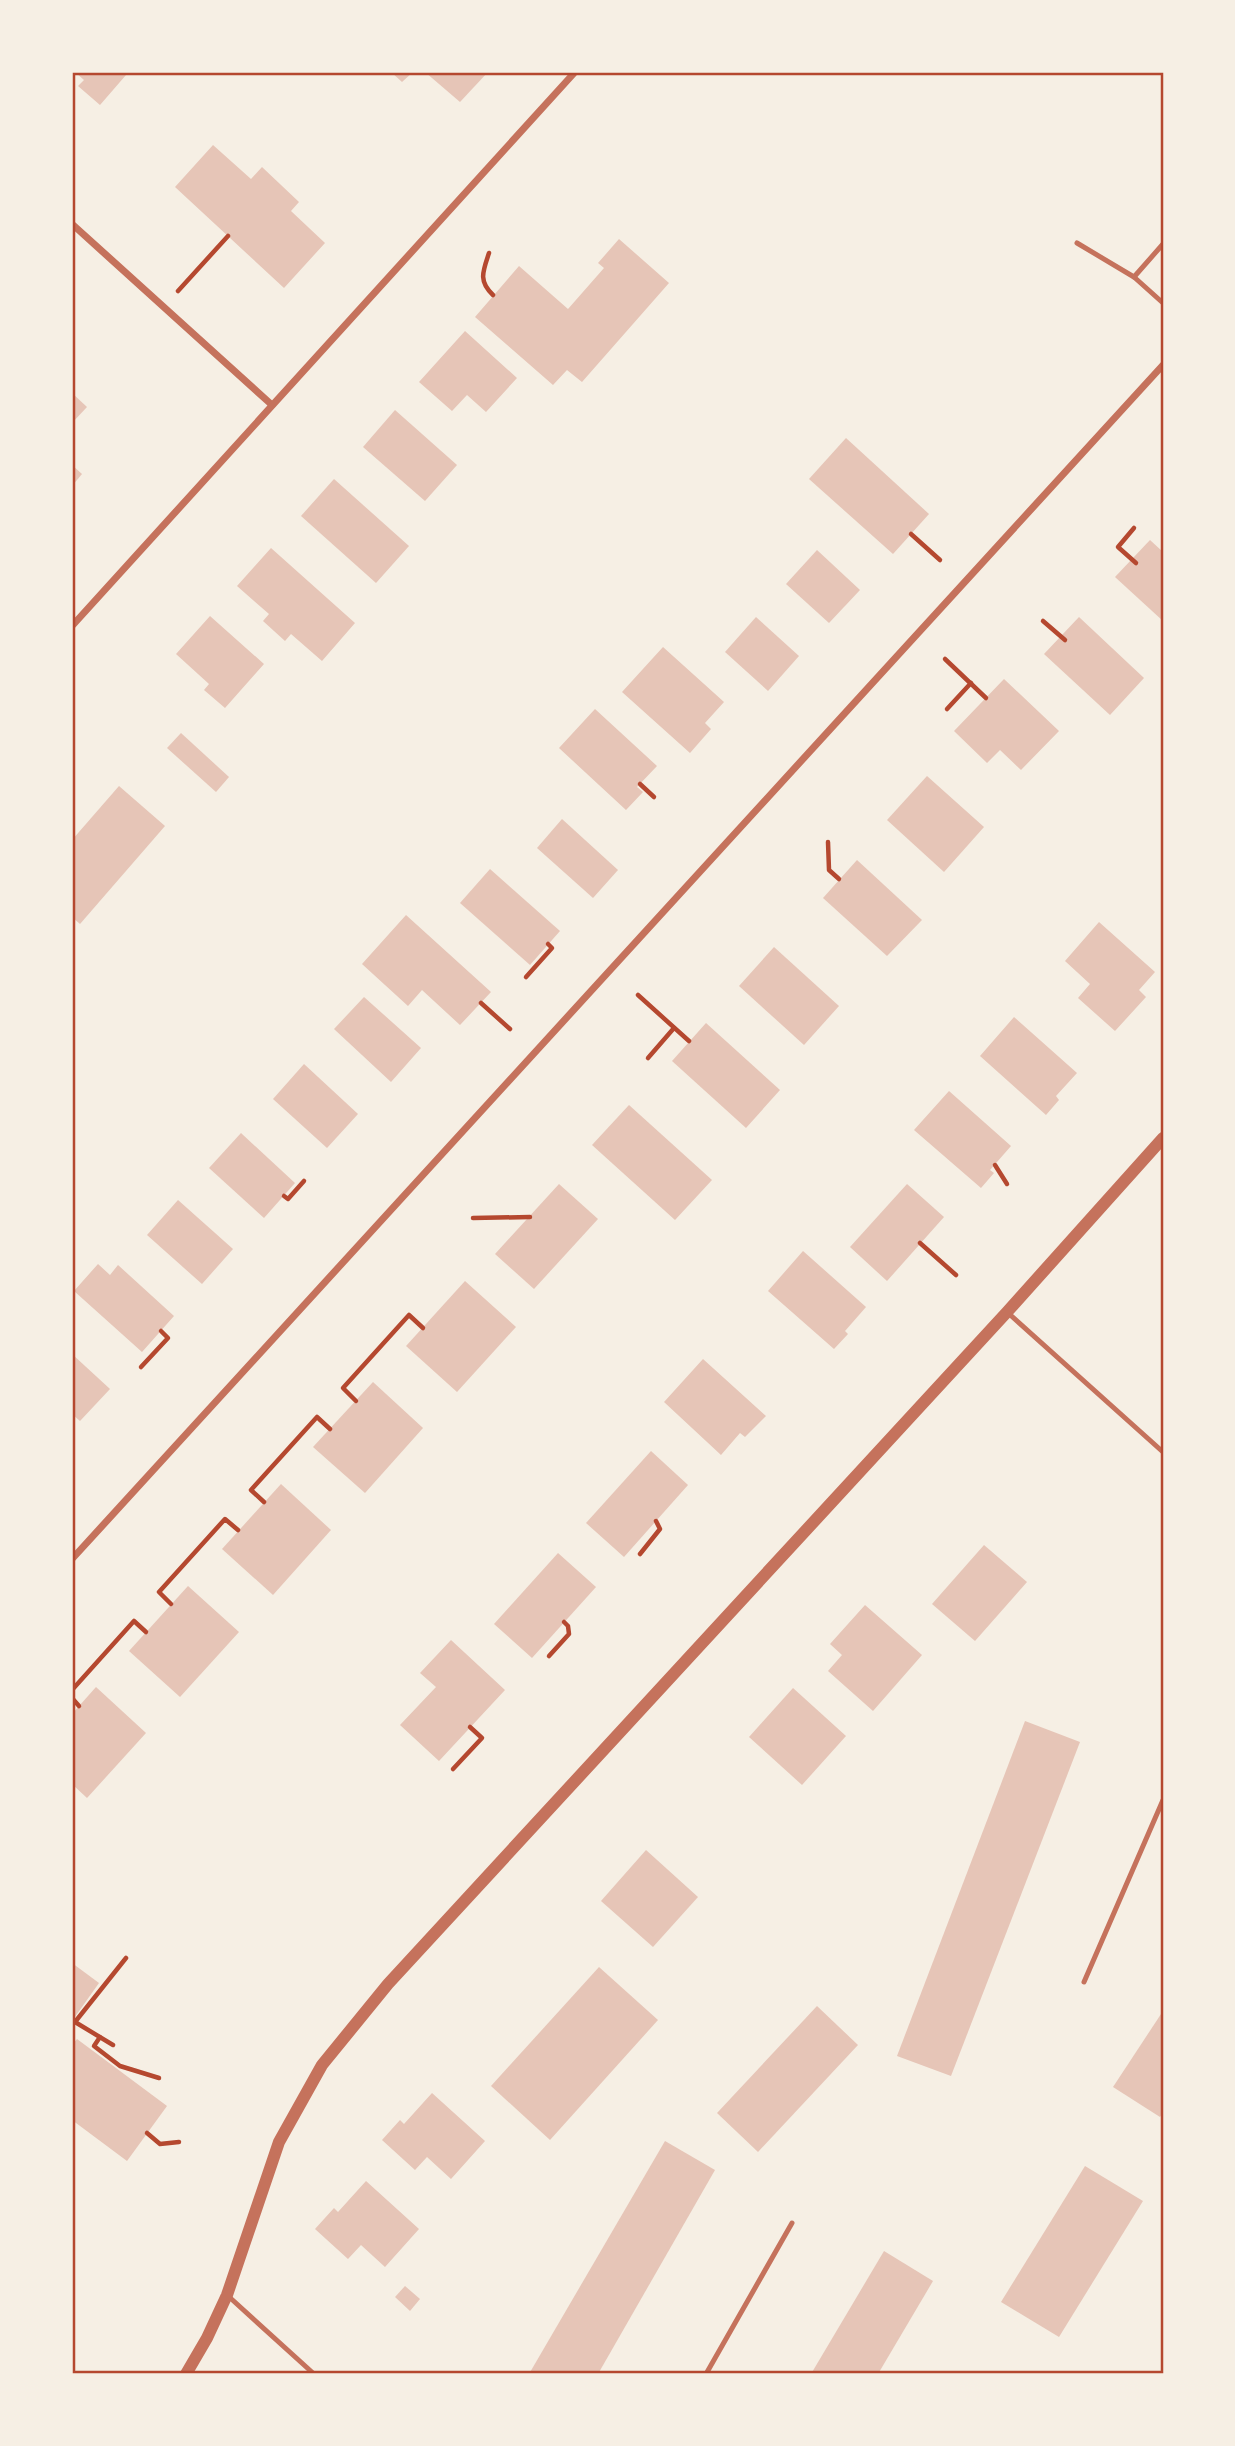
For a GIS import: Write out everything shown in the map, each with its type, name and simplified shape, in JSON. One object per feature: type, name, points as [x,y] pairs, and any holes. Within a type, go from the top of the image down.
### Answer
[{"type":"street","points":[[72,626],[575,72]]},
{"type":"street","points":[[72,224],[272,405]]},
{"type":"street","points":[[72,1559],[1163,365]]},
{"type":"street","points":[[186,2374],[227,2295],[279,2143],[322,2065],[388,1984],[1007,1312],[1163,1138]]},
{"type":"lane","points":[[1076,243],[1134,277],[1163,303]]},
{"type":"lane","points":[[1134,277],[1163,244]]},
{"type":"lane","points":[[1007,1312],[1163,1452]]},
{"type":"lane","points":[[1084,1982],[1163,1800]]},
{"type":"lane","points":[[706,2374],[792,2223]]},
{"type":"lane","points":[[227,2295],[314,2374]]},
{"type":"path","points":[[164,307],[228,236]]},
{"type":"path","points":[[489,253],[482,281],[494,295]]},
{"type":"path","points":[[1134,528],[1118,547],[1136,563]]},
{"type":"path","points":[[911,534],[940,560]]},
{"type":"path","points":[[1043,621],[1065,640]]},
{"type":"path","points":[[945,659],[986,698]]},
{"type":"path","points":[[947,709],[971,683]]},
{"type":"path","points":[[640,784],[654,797]]},
{"type":"path","points":[[828,842],[829,870],[839,879]]},
{"type":"path","points":[[526,978],[552,948],[548,944]]},
{"type":"path","points":[[638,995],[689,1041]]},
{"type":"path","points":[[481,1003],[510,1029]]},
{"type":"path","points":[[648,1058],[674,1028]]},
{"type":"path","points":[[995,1165],[1007,1184]]},
{"type":"path","points":[[284,1196],[288,1199],[304,1181]]},
{"type":"path","points":[[473,1218],[530,1217]]},
{"type":"path","points":[[920,1243],[956,1275]]},
{"type":"path","points":[[356,1401],[343,1388],[409,1315],[423,1328]]},
{"type":"path","points":[[141,1367],[168,1338],[160,1331]]},
{"type":"path","points":[[264,1502],[251,1490],[317,1418],[330,1429]]},
{"type":"path","points":[[171,1604],[159,1592],[225,1519],[238,1530]]},
{"type":"path","points":[[639,1554],[660,1529],[656,1521]]},
{"type":"path","points":[[72,1690],[134,1621],[146,1632]]},
{"type":"path","points":[[549,1656],[569,1634],[568,1626],[564,1622]]},
{"type":"path","points":[[72,1698],[79,1706]]},
{"type":"path","points":[[453,1769],[482,1738],[470,1727]]},
{"type":"path","points":[[113,2045],[75,2022],[126,1958]]},
{"type":"path","points":[[100,2036],[94,2046],[121,2066],[159,2078]]},
{"type":"path","points":[[147,2133],[160,2144],[179,2142]]},
{"type":"building","points":[[75,72],[122,72],[126,75],[100,105],[78,86],[84,80]]},
{"type":"building","points":[[391,72],[413,72],[402,82]]},
{"type":"building","points":[[425,72],[488,72],[460,102]]},
{"type":"building","points":[[213,145],[251,179],[262,167],[299,202],[291,211],[325,243],[284,288],[175,187]]},
{"type":"building","points":[[619,239],[669,283],[582,382],[567,370],[553,385],[475,317],[519,266],[568,309],[604,268],[598,263]]},
{"type":"building","points":[[465,331],[517,378],[486,412],[467,395],[452,411],[419,382]]},
{"type":"building","points":[[72,393],[87,407],[72,423]]},
{"type":"building","points":[[395,410],[457,465],[425,501],[363,447]]},
{"type":"building","points":[[846,438],[929,514],[893,554],[809,479]]},
{"type":"building","points":[[72,465],[82,474],[72,486]]},
{"type":"building","points":[[334,479],[409,546],[376,583],[301,516]]},
{"type":"building","points":[[1150,540],[1163,552],[1163,621],[1115,577]]},
{"type":"building","points":[[271,548],[355,623],[322,661],[291,634],[285,641],[263,621],[269,614],[237,586]]},
{"type":"building","points":[[817,550],[860,590],[829,623],[786,584]]},
{"type":"building","points":[[210,616],[264,664],[225,708],[204,690],[209,684],[176,654]]},
{"type":"building","points":[[756,617],[799,656],[768,691],[725,652]]},
{"type":"building","points":[[1079,617],[1144,678],[1110,715],[1044,654]]},
{"type":"building","points":[[663,647],[724,702],[705,723],[711,729],[690,753],[622,692]]},
{"type":"building","points":[[1004,679],[1059,731],[1021,770],[1000,750],[987,763],[954,731]]},
{"type":"building","points":[[595,709],[657,766],[637,787],[643,792],[626,810],[559,748]]},
{"type":"building","points":[[181,733],[229,777],[216,792],[167,748]]},
{"type":"building","points":[[927,776],[984,827],[944,872],[887,820]]},
{"type":"building","points":[[119,786],[165,826],[80,924],[72,917],[72,840]]},
{"type":"building","points":[[562,819],[618,870],[593,898],[537,848]]},
{"type":"building","points":[[857,860],[922,920],[887,956],[823,898]]},
{"type":"building","points":[[490,869],[560,931],[530,965],[460,903]]},
{"type":"building","points":[[406,915],[491,992],[460,1025],[422,990],[408,1006],[362,964]]},
{"type":"building","points":[[1099,922],[1155,972],[1139,990],[1146,997],[1115,1031],[1078,998],[1090,984],[1065,961]]},
{"type":"building","points":[[774,947],[839,1006],[804,1045],[739,986]]},
{"type":"building","points":[[364,997],[421,1048],[391,1082],[334,1029]]},
{"type":"building","points":[[1014,1017],[1077,1073],[1056,1096],[1059,1100],[1046,1115],[980,1056]]},
{"type":"building","points":[[706,1023],[780,1090],[746,1128],[672,1061]]},
{"type":"building","points":[[304,1064],[358,1114],[327,1148],[273,1099]]},
{"type":"building","points":[[949,1091],[1011,1146],[990,1170],[994,1173],[981,1188],[914,1130]]},
{"type":"building","points":[[629,1105],[712,1180],[675,1220],[592,1145]]},
{"type":"building","points":[[241,1133],[295,1183],[264,1218],[209,1168]]},
{"type":"building","points":[[559,1184],[598,1219],[534,1289],[495,1254]]},
{"type":"building","points":[[907,1184],[944,1217],[887,1281],[850,1247]]},
{"type":"building","points":[[178,1200],[233,1249],[202,1284],[147,1235]]},
{"type":"building","points":[[803,1251],[866,1307],[845,1331],[848,1334],[834,1349],[768,1291]]},
{"type":"building","points":[[98,1264],[110,1275],[118,1265],[174,1316],[142,1352],[74,1291]]},
{"type":"building","points":[[465,1281],[516,1327],[457,1392],[406,1346]]},
{"type":"building","points":[[72,1354],[110,1389],[80,1421],[72,1414]]},
{"type":"building","points":[[703,1359],[766,1416],[745,1437],[740,1433],[721,1455],[664,1402]]},
{"type":"building","points":[[373,1382],[423,1428],[365,1493],[313,1447]]},
{"type":"building","points":[[651,1451],[688,1485],[624,1557],[586,1523]]},
{"type":"building","points":[[281,1484],[331,1530],[273,1595],[222,1549]]},
{"type":"building","points":[[984,1545],[1027,1582],[975,1641],[932,1604]]},
{"type":"building","points":[[558,1553],[596,1587],[532,1658],[494,1624]]},
{"type":"building","points":[[188,1586],[239,1632],[180,1697],[129,1651]]},
{"type":"building","points":[[865,1605],[922,1655],[873,1711],[828,1671],[842,1655],[830,1644]]},
{"type":"building","points":[[451,1640],[505,1690],[439,1761],[400,1725],[436,1687],[420,1673]]},
{"type":"building","points":[[96,1687],[146,1733],[87,1798],[72,1784],[72,1714]]},
{"type":"building","points":[[793,1688],[846,1736],[802,1785],[749,1737]]},
{"type":"building","points":[[1025,1721],[1080,1742],[951,2076],[897,2056]]},
{"type":"building","points":[[646,1850],[698,1897],[653,1947],[601,1901]]},
{"type":"building","points":[[72,1963],[99,1983],[72,2021]]},
{"type":"building","points":[[599,1967],[658,2020],[550,2140],[491,2086]]},
{"type":"building","points":[[817,2006],[858,2045],[758,2152],[717,2113]]},
{"type":"building","points":[[1163,2011],[1163,2112],[1160,2117],[1113,2087]]},
{"type":"building","points":[[77,2039],[167,2106],[127,2161],[72,2120],[72,2045]]},
{"type":"building","points":[[432,2093],[485,2141],[451,2179],[427,2157],[415,2170],[382,2140],[400,2120],[404,2124]]},
{"type":"building","points":[[665,2141],[715,2170],[598,2374],[529,2374]]},
{"type":"building","points":[[1085,2166],[1143,2201],[1059,2337],[1001,2302]]},
{"type":"building","points":[[366,2181],[419,2229],[385,2267],[361,2245],[348,2259],[315,2229],[334,2208],[338,2212]]},
{"type":"building","points":[[884,2251],[933,2281],[878,2374],[811,2374]]},
{"type":"building","points":[[405,2286],[420,2299],[410,2311],[395,2297]]}]
